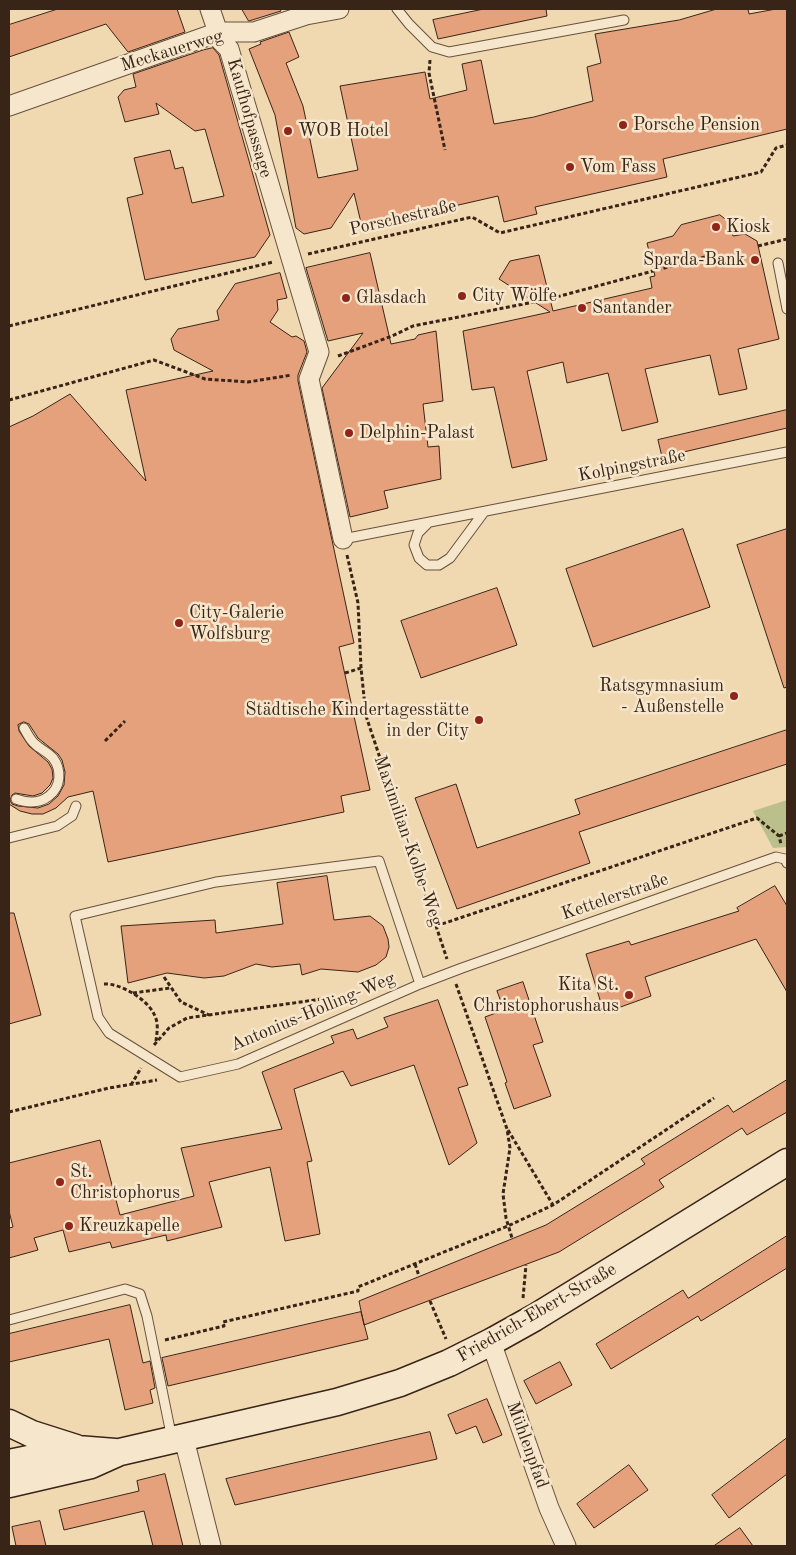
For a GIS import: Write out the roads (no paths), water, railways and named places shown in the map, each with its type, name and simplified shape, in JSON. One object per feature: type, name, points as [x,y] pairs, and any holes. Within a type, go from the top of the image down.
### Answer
[{"type":"street","name":"Kaufhofpassage","points":[[210,9],[221,41],[229,49],[318,352],[311,376],[343,539]]},
{"type":"street","name":"Meckauerweg","points":[[9,106],[219,32],[254,32],[306,15],[339,9]]},
{"type":"street","name":"Friedrich-Ebert-Straße","points":[[9,1484],[91,1465],[120,1452],[337,1402],[400,1382],[454,1360],[534,1318],[787,1162]]},
{"type":"street","name":"Mühlenpfad","points":[[491,1342],[550,1508],[566,1546]]},
{"type":"street","points":[[9,1423],[32,1434],[77,1449]]},
{"type":"street","points":[[178,1440],[211,1546]]},
{"type":"street","name":"Friedrich-Ebert-Straße","points":[[9,1463],[77,1449],[120,1452]]},
{"type":"lane","points":[[397,9],[432,47],[449,52],[624,20]]},
{"type":"lane","points":[[778,263],[787,309]]},
{"type":"lane","name":"Kolpingstraße","points":[[343,539],[787,452]]},
{"type":"lane","points":[[428,523],[418,534],[414,545],[419,558],[428,566],[439,565],[450,558],[484,512]]},
{"type":"lane","points":[[16,799],[28,803],[40,801],[50,796],[60,779],[58,768],[53,758],[34,743],[24,728]]},
{"type":"lane","points":[[9,838],[57,826],[72,816],[76,806]]},
{"type":"lane","name":"Kettelerstraße","points":[[452,971],[776,857],[785,859],[787,863]]},
{"type":"lane","name":"Antonius-Holling-Weg","points":[[420,984],[379,862],[216,882],[75,916],[98,1017],[109,1033],[180,1077],[238,1064],[452,971]]},
{"type":"lane","points":[[9,1320],[124,1289],[140,1294],[178,1440]]},
{"type":"place","name":"Porsche Pension","points":[[623,125]]},
{"type":"place","name":"WOB Hotel","points":[[288,131]]},
{"type":"place","name":"Vom Fass","points":[[570,167]]},
{"type":"place","name":"Kiosk","points":[[716,227]]},
{"type":"place","name":"Sparda-Bank","points":[[755,260]]},
{"type":"place","name":"City Wölfe","points":[[462,296]]},
{"type":"place","name":"Glasdach","points":[[346,298]]},
{"type":"place","name":"Santander","points":[[582,308]]},
{"type":"place","name":"Delphin-Palast","points":[[349,433]]},
{"type":"place","name":"City-Galerie Wolfsburg","points":[[179,623]]},
{"type":"place","name":"Ratsgymnasium - Außenstelle","points":[[734,696]]},
{"type":"place","name":"Städtische Kindertagesstätte in der City","points":[[479,720]]},
{"type":"place","name":"Kita St. Christophorushaus","points":[[629,995]]},
{"type":"place","name":"St. Christophorus","points":[[60,1182]]},
{"type":"place","name":"Kreuzkapelle","points":[[69,1226]]}]
